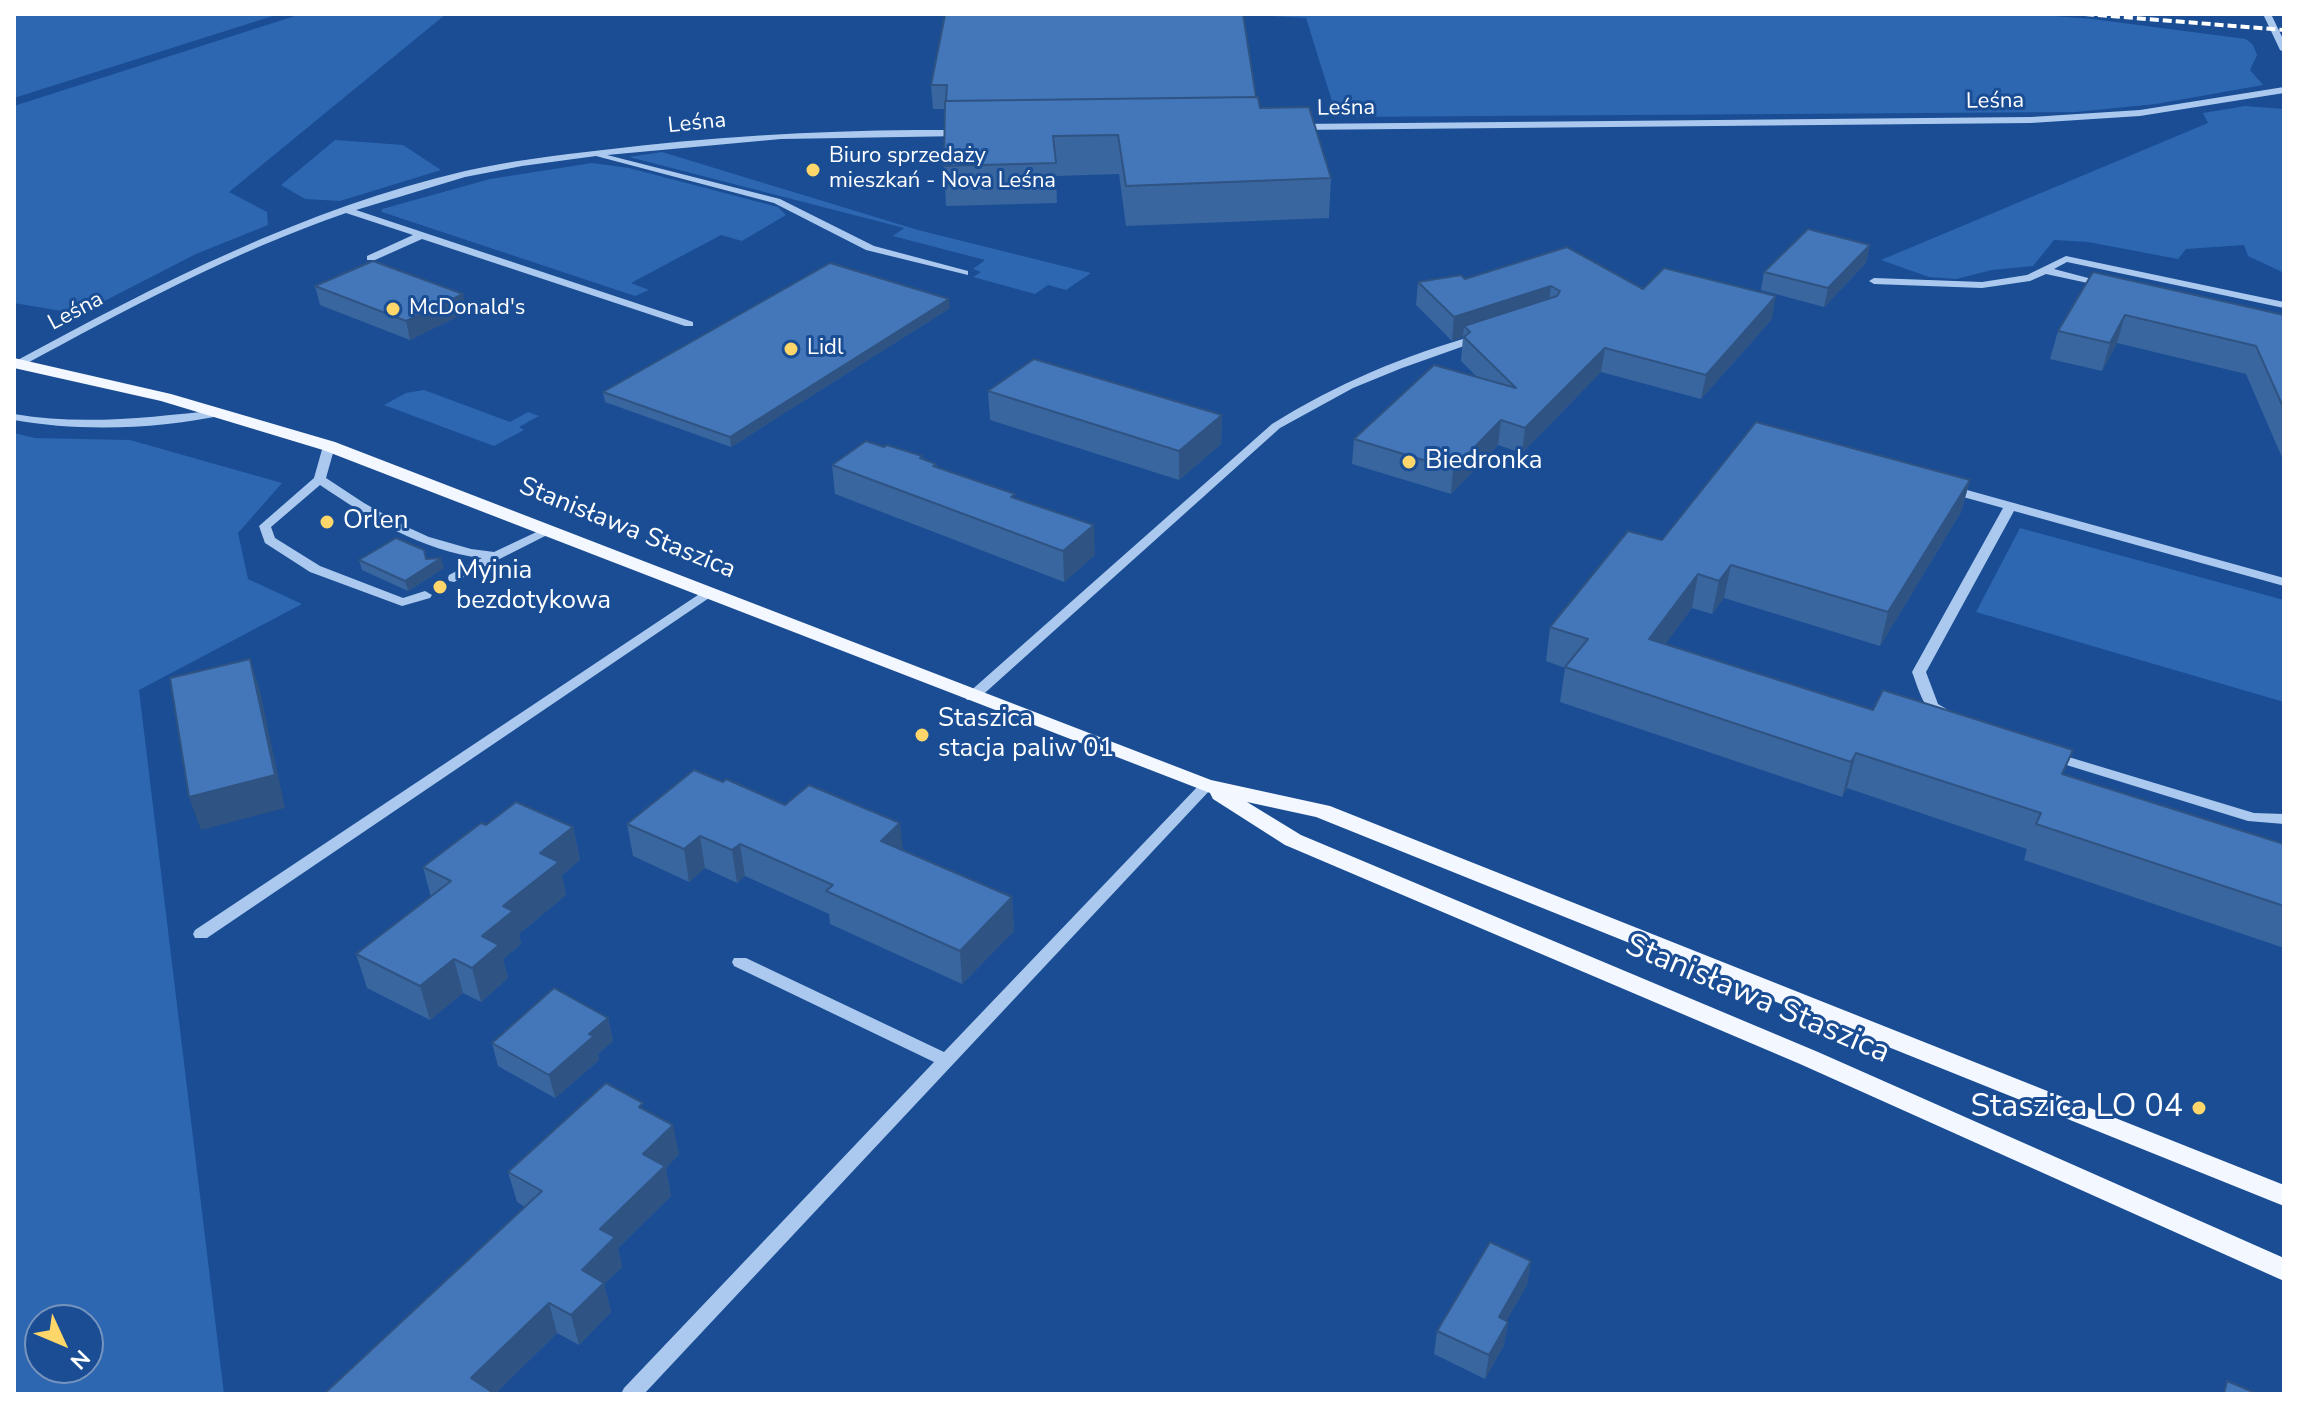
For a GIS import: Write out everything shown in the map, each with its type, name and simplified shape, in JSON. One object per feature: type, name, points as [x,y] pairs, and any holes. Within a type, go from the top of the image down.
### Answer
[{"type":"main road","name":"Stanisława Staszica","points":[[16,363],[222,412],[329,446],[1206,786],[1322,811],[2284,1196]]},
{"type":"main road","name":"Stanisława Staszica","points":[[1206,786],[1293,840],[1809,1058],[2284,1270]]},
{"type":"street","points":[[2267,14],[2284,50]]},
{"type":"street","name":"Leśna","points":[[1278,128],[2055,119],[2140,113],[2284,90]]},
{"type":"street","name":"Leśna","points":[[16,363],[173,281],[346,210],[486,169],[752,137],[865,132],[982,133]]},
{"type":"street","points":[[592,154],[777,201],[870,248],[964,273]]},
{"type":"street","points":[[346,210],[689,324]]},
{"type":"street","points":[[371,258],[422,235]]},
{"type":"street","points":[[1874,281],[1982,285],[2030,278],[2066,259],[2284,305]]},
{"type":"street","points":[[2044,270],[2122,287]]},
{"type":"street","points":[[2150,287],[2175,282]]},
{"type":"street","points":[[972,697],[1276,426],[1307,405],[1372,373],[1490,334]]},
{"type":"street","points":[[14,417],[39,422],[130,422],[222,412]]},
{"type":"street","points":[[329,446],[320,479],[265,526],[269,540],[315,569],[402,602],[425,595]]},
{"type":"street","points":[[320,479],[369,513],[452,554],[495,556]]},
{"type":"street","points":[[1933,485],[2284,582]]},
{"type":"street","points":[[1959,721],[1932,706],[1919,672],[2010,506]]},
{"type":"street","points":[[454,578],[549,531]]},
{"type":"street","points":[[383,595],[397,586]]},
{"type":"street","points":[[201,934],[707,593]]},
{"type":"street","points":[[2031,749],[2253,818],[2284,819]]},
{"type":"street","points":[[631,1394],[1206,786]]},
{"type":"street","points":[[740,962],[947,1061]]},
{"type":"shaded area","points":[[14,14],[279,14],[14,98]]},
{"type":"shaded area","points":[[301,14],[446,14],[229,192],[267,212],[268,225],[196,254],[79,314],[14,303],[14,106]]},
{"type":"shaded area","points":[[1234,14],[2028,14],[2246,39],[2257,55],[2250,70],[2263,85],[2156,104],[2076,112],[1337,117],[1306,18]]},
{"type":"shaded area","points":[[2245,106],[2284,109],[2284,273],[2248,256],[2244,245],[2186,249],[2178,259],[2088,242],[2054,240],[2033,266],[1992,270],[1956,279],[1929,277],[1881,260],[2208,123],[2203,113]]},
{"type":"shaded area","points":[[335,140],[403,145],[441,170],[340,201],[305,199],[281,185]]},
{"type":"shaded area","points":[[662,152],[918,230],[1091,273],[1066,290],[1048,285],[1035,294],[973,277],[981,272],[973,269],[985,260],[893,236],[904,228],[629,157]]},
{"type":"shaded area","points":[[592,163],[629,168],[778,207],[786,215],[742,241],[721,235],[631,283],[649,290],[635,296],[382,212],[382,209],[490,179]]},
{"type":"shaded area","points":[[424,390],[510,422],[528,412],[539,416],[519,427],[524,430],[494,446],[384,405],[406,393]]},
{"type":"shaded area","points":[[14,433],[35,438],[130,440],[282,483],[238,533],[248,579],[302,604],[139,690],[224,1394],[14,1394]]},
{"type":"shaded area","points":[[2020,528],[2284,600],[2284,702],[1976,612]]},
{"type":"building","points":[[1243,14],[1256,97],[946,101],[947,85],[931,85],[945,15]]},
{"type":"building","points":[[1258,97],[1260,108],[1309,107],[1331,178],[1126,186],[1118,135],[1053,136],[1056,163],[944,166],[945,101]]},
{"type":"building","points":[[1808,229],[1870,245],[1828,288],[1764,272]]},
{"type":"building","points":[[1567,247],[1643,289],[1664,268],[1776,296],[1706,375],[1605,348],[1525,428],[1501,420],[1453,469],[1354,439],[1434,365],[1516,388],[1464,337],[1470,332],[1464,326],[1557,296],[1560,291],[1551,286],[1454,317],[1418,282],[1461,275],[1465,279]]},
{"type":"building","points":[[373,261],[463,294],[406,321],[315,286]]},
{"type":"building","name":"Lidl","points":[[830,263],[949,299],[730,437],[603,392]]},
{"type":"building","points":[[2093,272],[2284,315],[2284,409],[2256,346],[2125,315],[2110,343],[2058,331]]},
{"type":"building","points":[[1034,359],[1222,415],[1179,451],[988,391]]},
{"type":"building","points":[[1756,422],[1970,480],[1888,612],[1731,565],[1719,581],[1698,574],[1649,639],[1873,710],[1883,690],[2073,750],[2062,774],[2284,844],[2284,906],[2036,824],[2041,813],[1856,753],[1851,762],[1565,667],[1588,639],[1550,627],[1628,531],[1662,540]]},
{"type":"building","points":[[866,441],[922,456],[920,458],[936,464],[933,466],[1094,525],[1063,551],[832,465]]},
{"type":"building","points":[[396,538],[424,550],[426,559],[441,558],[405,581],[359,560]]},
{"type":"building","points":[[250,659],[275,775],[189,797],[170,678]]},
{"type":"building","points":[[694,770],[723,782],[726,779],[785,805],[809,785],[900,823],[881,841],[1012,897],[960,951],[826,891],[833,885],[740,844],[732,850],[700,836],[684,849],[627,824]]},
{"type":"building","points":[[516,802],[573,827],[540,853],[559,862],[503,906],[513,911],[482,936],[499,945],[472,968],[454,959],[420,986],[356,954],[451,881],[423,867],[481,823],[486,825]]},
{"type":"building","points":[[554,988],[608,1018],[589,1034],[594,1036],[549,1075],[492,1043]]},
{"type":"building","points":[[606,1083],[643,1103],[639,1107],[673,1125],[643,1154],[665,1166],[600,1229],[615,1237],[582,1270],[604,1283],[571,1315],[549,1303],[471,1378],[495,1394],[324,1394],[542,1191],[508,1172]]},
{"type":"building","points":[[1490,1242],[1531,1261],[1499,1317],[1508,1322],[1489,1355],[1437,1331]]},
{"type":"building","points":[[2227,1381],[2258,1394],[2224,1394]]},
{"type":"railway","points":[[2085,14],[2284,30]]},
{"type":"place","name":"Biuro sprzedaży mieszkań - Nova Leśna","points":[[813,170]]},
{"type":"place","name":"McDonald's","points":[[393,309]]},
{"type":"place","name":"Lidl","points":[[791,349]]},
{"type":"place","name":"Biedronka","points":[[1409,462]]},
{"type":"place","name":"Orlen","points":[[327,522]]},
{"type":"place","name":"Myjnia bezdotykowa","points":[[440,587]]},
{"type":"place","name":"Staszica stacja paliw 01","points":[[922,735]]},
{"type":"place","name":"Staszica LO 04","points":[[2199,1108]]}]
